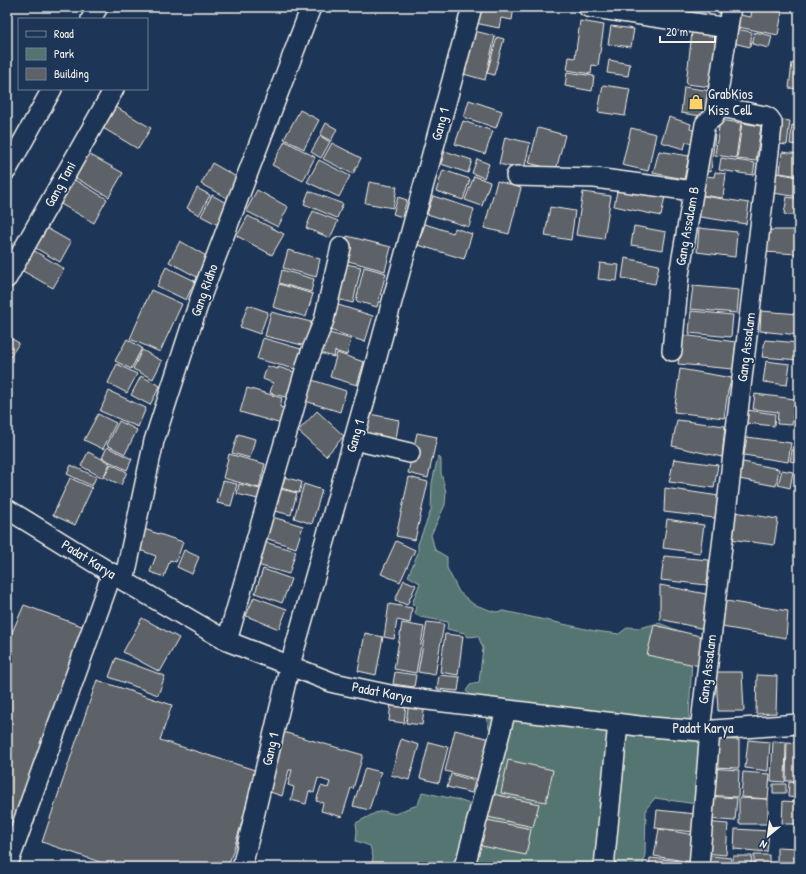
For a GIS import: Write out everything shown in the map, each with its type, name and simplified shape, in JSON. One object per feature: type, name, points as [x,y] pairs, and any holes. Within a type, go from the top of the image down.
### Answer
[{"type":"street","points":[[92,18],[98,7]]},
{"type":"street","name":"Gang Ridho","points":[[7,867],[118,577],[154,441],[200,299],[311,7]]},
{"type":"street","name":"Gang 1","points":[[242,867],[290,665],[354,440],[472,7]]},
{"type":"street","points":[[588,7],[728,28]]},
{"type":"street","points":[[716,106],[731,7]]},
{"type":"street","points":[[7,170],[51,90]]},
{"type":"street","name":"Gang Tani","points":[[7,278],[113,90]]},
{"type":"street","name":"Gang Assalam B","points":[[672,351],[679,275],[705,124],[714,118],[716,106]]},
{"type":"street","name":"Gang Assalam","points":[[699,867],[705,730],[772,126],[772,122],[769,118],[764,116],[716,106]]},
{"type":"street","points":[[516,176],[595,178],[693,192]]},
{"type":"street","points":[[227,641],[308,360],[324,320],[341,247]]},
{"type":"street","points":[[354,440],[410,453]]},
{"type":"street","name":"Padat Karya","points":[[7,509],[118,577],[227,641],[334,683],[395,696],[639,726],[705,730],[799,724]]},
{"type":"street","points":[[463,867],[467,858],[506,710]]},
{"type":"street","points":[[604,867],[618,723]]},
{"type":"green space","points":[[438,456],[441,459],[441,473],[446,492],[445,505],[431,535],[435,550],[447,557],[447,568],[459,592],[473,604],[495,612],[504,611],[595,631],[619,634],[628,627],[639,628],[659,623],[679,631],[693,639],[689,718],[700,742],[696,804],[655,798],[646,809],[645,854],[643,867],[371,867],[373,857],[370,846],[356,841],[356,823],[375,813],[383,811],[395,814],[418,805],[422,792],[455,799],[476,806],[493,735],[487,721],[489,711],[487,699],[471,695],[466,691],[470,685],[479,682],[483,648],[478,636],[468,637],[465,633],[447,629],[448,622],[420,617],[415,614],[416,606],[412,604],[420,583],[408,576],[418,553],[418,544],[431,510],[432,483]]},
{"type":"building","points":[[478,7],[514,7],[512,20],[501,18],[499,28],[475,23]]},
{"type":"building","points":[[752,7],[782,12],[778,35],[738,27],[740,15],[751,17]]},
{"type":"building","points":[[580,21],[604,25],[598,66],[592,65],[591,74],[567,70],[569,57],[575,58]]},
{"type":"building","points":[[611,26],[634,29],[631,47],[608,44]]},
{"type":"building","points":[[736,29],[752,32],[750,47],[733,43]]},
{"type":"building","points":[[470,30],[495,36],[485,80],[460,73]]},
{"type":"building","points":[[692,32],[718,35],[711,87],[686,84]]},
{"type":"building","points":[[755,32],[772,36],[769,48],[752,44]]},
{"type":"building","points":[[497,37],[504,39],[494,75],[487,73]]},
{"type":"building","points":[[609,60],[630,64],[628,76],[607,73]]},
{"type":"building","points":[[792,63],[799,64],[799,89],[789,88]]},
{"type":"building","points":[[567,72],[594,76],[592,91],[565,86]]},
{"type":"building","points":[[603,85],[630,89],[625,116],[598,112]]},
{"type":"building","name":"GrabKios Kiss Cell","points":[[684,87],[711,91],[708,117],[681,113]]},
{"type":"building","points":[[469,100],[502,111],[496,128],[464,117]]},
{"type":"building","points":[[116,107],[151,128],[138,149],[103,128]]},
{"type":"building","points":[[300,110],[319,120],[304,149],[284,139]]},
{"type":"building","points":[[669,117],[691,124],[690,129],[696,131],[692,144],[686,142],[684,149],[661,142]]},
{"type":"building","points":[[775,119],[790,121],[787,145],[772,143]]},
{"type":"building","points":[[720,120],[741,123],[736,158],[715,155]]},
{"type":"building","points":[[463,121],[493,131],[485,154],[455,144]]},
{"type":"building","points":[[326,123],[337,129],[331,141],[320,135]]},
{"type":"building","points":[[742,123],[761,126],[756,161],[737,159]]},
{"type":"building","points":[[792,125],[799,126],[799,145],[790,144]]},
{"type":"building","points":[[538,128],[565,135],[556,170],[529,163]]},
{"type":"building","points":[[631,128],[656,134],[648,171],[622,165]]},
{"type":"building","points":[[706,134],[715,135],[711,172],[701,170]]},
{"type":"building","points":[[320,136],[330,142],[321,158],[311,152]]},
{"type":"building","points":[[505,137],[530,143],[524,170],[499,164]]},
{"type":"building","points":[[285,141],[315,157],[303,181],[272,165]]},
{"type":"building","points":[[332,143],[361,158],[353,174],[323,159]]},
{"type":"building","points":[[445,151],[472,160],[468,173],[441,164]]},
{"type":"building","points":[[659,151],[689,156],[684,179],[653,173]]},
{"type":"building","points":[[782,152],[799,154],[799,176],[780,173]]},
{"type":"building","points":[[87,153],[123,173],[109,197],[74,177]]},
{"type":"building","points":[[721,158],[755,163],[753,175],[719,170]]},
{"type":"building","points":[[477,159],[489,164],[484,178],[472,173]]},
{"type":"building","points":[[319,160],[350,176],[339,197],[307,182]]},
{"type":"building","points":[[212,163],[240,179],[229,199],[201,184]]},
{"type":"building","points":[[443,170],[470,179],[463,200],[436,191]]},
{"type":"building","points":[[715,172],[726,174],[723,198],[694,194],[697,175],[714,177]]},
{"type":"building","points":[[776,173],[799,177],[799,197],[773,193]]},
{"type":"building","points":[[474,176],[490,182],[482,206],[465,200]]},
{"type":"building","points":[[73,179],[107,199],[94,223],[59,203]]},
{"type":"building","points":[[497,181],[521,188],[509,234],[484,228]]},
{"type":"building","points":[[619,181],[666,191],[661,216],[614,206]]},
{"type":"building","points":[[369,182],[397,187],[393,208],[365,203]]},
{"type":"building","points":[[197,188],[210,195],[199,215],[187,208]]},
{"type":"building","points":[[257,190],[288,207],[278,227],[246,211]]},
{"type":"building","points":[[309,191],[343,204],[337,218],[304,204]]},
{"type":"building","points":[[583,192],[611,196],[604,239],[576,235]]},
{"type":"building","points":[[212,195],[233,207],[222,227],[201,216]]},
{"type":"building","points":[[697,195],[749,203],[746,224],[694,216]]},
{"type":"building","points":[[433,196],[474,209],[469,227],[427,214]]},
{"type":"building","points":[[398,197],[407,200],[402,217],[393,214]]},
{"type":"building","points":[[787,197],[799,199],[799,216],[784,214]]},
{"type":"building","points":[[550,207],[575,211],[571,240],[545,236]]},
{"type":"building","points":[[313,211],[338,221],[330,238],[306,228]]},
{"type":"building","points":[[248,216],[284,234],[272,255],[237,236]]},
{"type":"building","points":[[425,224],[453,233],[455,228],[472,234],[464,259],[418,245]]},
{"type":"building","points":[[43,226],[71,242],[60,262],[32,246]]},
{"type":"building","points":[[634,226],[666,232],[663,250],[631,245]]},
{"type":"building","points":[[699,228],[737,232],[735,257],[697,252]]},
{"type":"building","points":[[767,230],[799,230],[799,254],[764,252]]},
{"type":"building","points":[[347,236],[391,247],[385,271],[341,259]]},
{"type":"building","points":[[180,241],[208,257],[197,277],[169,262]]},
{"type":"building","points":[[33,250],[64,269],[53,288],[21,270]]},
{"type":"building","points":[[288,250],[320,259],[316,277],[283,268]]},
{"type":"building","points":[[625,258],[659,265],[655,284],[622,278]]},
{"type":"building","points":[[341,263],[361,267],[353,303],[333,298]]},
{"type":"building","points":[[600,263],[619,265],[617,281],[598,279]]},
{"type":"building","points":[[166,267],[195,281],[186,300],[157,286]]},
{"type":"building","points":[[364,267],[386,273],[377,307],[356,301]]},
{"type":"building","points":[[282,270],[314,279],[311,292],[279,283]]},
{"type":"building","points":[[279,284],[313,294],[306,317],[273,307]]},
{"type":"building","points":[[693,286],[739,290],[737,313],[690,309]]},
{"type":"building","points":[[151,290],[182,304],[160,352],[130,339]]},
{"type":"building","points":[[332,303],[373,316],[365,342],[324,328]]},
{"type":"building","points":[[248,305],[268,312],[260,334],[240,327]]},
{"type":"building","points":[[691,311],[733,315],[731,337],[689,333]]},
{"type":"building","points":[[761,311],[799,314],[799,335],[760,331]]},
{"type":"building","points":[[271,312],[311,322],[306,346],[265,336]]},
{"type":"building","points":[[322,331],[351,339],[347,355],[335,351],[334,357],[316,352]]},
{"type":"building","points":[[682,335],[736,342],[733,369],[678,364]]},
{"type":"building","points":[[7,336],[19,343],[7,362]]},
{"type":"building","points":[[263,338],[301,349],[295,369],[257,359]]},
{"type":"building","points":[[127,339],[142,348],[131,369],[115,361]]},
{"type":"building","points":[[765,340],[799,343],[799,360],[762,357]]},
{"type":"building","points":[[142,350],[162,361],[153,379],[133,369]]},
{"type":"building","points":[[337,353],[364,362],[357,385],[330,377]]},
{"type":"building","points":[[766,361],[790,364],[787,385],[763,382]]},
{"type":"building","points":[[117,364],[137,374],[127,393],[108,383]]},
{"type":"building","points":[[267,366],[278,369],[278,367],[297,373],[289,398],[270,393],[273,383],[263,379]]},
{"type":"building","points":[[680,369],[732,378],[728,391],[724,418],[674,412]]},
{"type":"building","points":[[141,376],[160,386],[150,405],[131,395]]},
{"type":"building","points":[[306,378],[346,391],[340,412],[299,399]]},
{"type":"building","points":[[247,388],[282,398],[280,407],[289,410],[285,425],[240,412]]},
{"type":"building","points":[[109,391],[146,408],[138,427],[100,411]]},
{"type":"building","points":[[755,394],[795,399],[792,425],[777,424],[778,412],[753,409]]},
{"type":"building","points":[[747,410],[775,414],[774,426],[746,423]]},
{"type":"building","points":[[317,411],[344,436],[326,456],[298,431]]},
{"type":"building","points":[[365,413],[399,420],[396,439],[361,432]]},
{"type":"building","points":[[98,414],[116,423],[103,449],[84,440]]},
{"type":"building","points":[[677,420],[725,426],[722,457],[672,446]]},
{"type":"building","points":[[119,421],[137,430],[125,454],[107,445]]},
{"type":"building","points":[[417,433],[437,437],[428,478],[408,473]]},
{"type":"building","points":[[238,434],[255,439],[250,458],[232,453]]},
{"type":"building","points":[[747,437],[791,443],[788,462],[744,455]]},
{"type":"building","points":[[793,446],[799,447],[799,463],[790,461]]},
{"type":"building","points":[[107,447],[132,459],[127,470],[102,458]]},
{"type":"building","points":[[88,452],[110,463],[103,478],[81,466]]},
{"type":"building","points":[[229,454],[265,464],[259,488],[223,478]]},
{"type":"building","points":[[674,459],[718,465],[714,488],[669,482]]},
{"type":"building","points":[[743,462],[779,469],[776,486],[739,479]]},
{"type":"building","points":[[111,464],[127,472],[121,485],[104,477]]},
{"type":"building","points":[[71,465],[96,477],[92,486],[67,474]]},
{"type":"building","points":[[782,470],[793,472],[790,488],[778,485]]},
{"type":"building","points":[[277,475],[302,482],[299,493],[274,486]]},
{"type":"building","points":[[409,477],[428,482],[415,540],[396,536]]},
{"type":"building","points":[[70,478],[92,488],[75,525],[53,515]]},
{"type":"building","points":[[223,481],[237,484],[231,506],[217,503]]},
{"type":"building","points":[[239,484],[260,489],[258,499],[237,494]]},
{"type":"building","points":[[304,484],[322,490],[312,524],[294,518]]},
{"type":"building","points":[[276,488],[297,493],[291,515],[271,510]]},
{"type":"building","points":[[665,488],[719,496],[715,518],[664,512]]},
{"type":"building","points":[[734,512],[778,519],[774,545],[730,539]]},
{"type":"building","points":[[269,516],[303,526],[296,548],[262,537]]},
{"type":"building","points":[[667,519],[704,525],[700,553],[663,548]]},
{"type":"building","points":[[144,529],[183,542],[176,562],[170,560],[164,577],[150,572],[156,556],[137,549]]},
{"type":"building","points":[[261,541],[296,551],[289,574],[254,564]]},
{"type":"building","points":[[396,541],[415,550],[400,582],[381,574]]},
{"type":"building","points":[[184,550],[199,557],[192,574],[177,567]]},
{"type":"building","points":[[664,556],[709,560],[707,585],[661,580]]},
{"type":"building","points":[[263,569],[291,579],[282,603],[255,593]]},
{"type":"building","points":[[404,580],[416,585],[407,605],[395,600]]},
{"type":"building","points":[[660,585],[706,594],[704,629],[660,619]]},
{"type":"building","points":[[254,597],[287,609],[279,629],[246,616]]},
{"type":"building","points":[[726,601],[788,611],[786,638],[722,627]]},
{"type":"building","points":[[389,604],[412,608],[410,623],[397,620],[394,639],[384,637]]},
{"type":"building","points":[[24,605],[87,628],[7,844],[7,644]]},
{"type":"building","points":[[142,618],[179,638],[160,672],[123,652]]},
{"type":"building","points":[[427,622],[444,624],[435,675],[418,672]]},
{"type":"building","points":[[402,623],[424,627],[416,673],[394,669]]},
{"type":"building","points":[[654,625],[704,637],[700,666],[647,655]]},
{"type":"building","points":[[365,633],[383,637],[376,675],[358,671]]},
{"type":"building","points":[[445,634],[463,636],[458,675],[440,672]]},
{"type":"building","points":[[116,658],[165,676],[158,695],[109,677]]},
{"type":"building","points":[[395,672],[416,675],[414,687],[393,684]]},
{"type":"building","points":[[716,672],[742,672],[744,711],[718,711]]},
{"type":"building","points":[[439,675],[460,677],[458,691],[437,689]]},
{"type":"building","points":[[757,675],[777,676],[776,713],[756,714]]},
{"type":"building","points":[[97,680],[172,705],[160,740],[258,771],[228,867],[114,867],[42,842]]},
{"type":"building","points":[[391,702],[406,704],[404,723],[389,721]]},
{"type":"building","points":[[409,702],[425,704],[422,725],[406,723]]},
{"type":"building","points":[[455,730],[490,739],[479,780],[445,771]]},
{"type":"building","points":[[283,732],[363,755],[353,789],[351,788],[342,817],[321,811],[323,803],[316,801],[321,786],[328,788],[330,782],[318,778],[314,793],[309,791],[306,804],[291,800],[294,787],[288,785],[292,770],[289,770],[282,796],[267,791]]},
{"type":"building","points":[[401,739],[419,745],[409,780],[391,775]]},
{"type":"building","points":[[710,739],[739,740],[739,768],[710,767]]},
{"type":"building","points":[[748,740],[770,742],[768,771],[745,768]]},
{"type":"building","points":[[773,741],[786,742],[785,782],[771,781]]},
{"type":"building","points":[[429,742],[448,747],[439,783],[420,778]]},
{"type":"building","points":[[787,742],[799,743],[799,781],[786,781]]},
{"type":"building","points":[[508,760],[553,770],[546,802],[501,793]]},
{"type":"building","points":[[365,768],[381,772],[369,810],[353,806]]},
{"type":"building","points":[[708,768],[739,770],[738,797],[706,795]]},
{"type":"building","points":[[743,772],[770,774],[768,799],[741,797]]},
{"type":"building","points":[[451,774],[475,781],[472,793],[447,787]]},
{"type":"building","points":[[789,782],[799,783],[799,798],[788,797]]},
{"type":"building","points":[[773,784],[786,784],[786,793],[773,793]]},
{"type":"building","points":[[493,794],[539,804],[533,827],[488,817]]},
{"type":"building","points":[[706,796],[737,798],[735,821],[705,819]]},
{"type":"building","points":[[739,798],[768,799],[768,824],[739,824]]},
{"type":"building","points":[[783,801],[798,802],[797,824],[782,824]]},
{"type":"building","points":[[657,810],[696,814],[694,832],[655,828]]},
{"type":"building","points":[[482,819],[531,829],[526,855],[477,845]]},
{"type":"building","points":[[706,822],[728,824],[726,855],[704,853]]},
{"type":"building","points":[[795,828],[799,829],[799,846],[794,846]]},
{"type":"building","points":[[659,829],[695,835],[691,862],[654,856]]},
{"type":"building","points":[[735,829],[769,831],[767,852],[734,849]]},
{"type":"building","points":[[777,847],[798,848],[798,867],[777,867]]},
{"type":"building","points":[[703,855],[731,858],[730,867],[702,867]]},
{"type":"building","points":[[754,855],[769,855],[769,867],[754,867]]},
{"type":"building","points":[[733,856],[752,856],[751,867],[732,867]]},
{"type":"building","points":[[650,858],[691,862],[691,867],[649,867]]},
{"type":"building","points":[[468,862],[490,865],[490,867],[468,867]]},
{"type":"place","name":"GrabKios Kiss Cell","points":[[696,102]]}]
